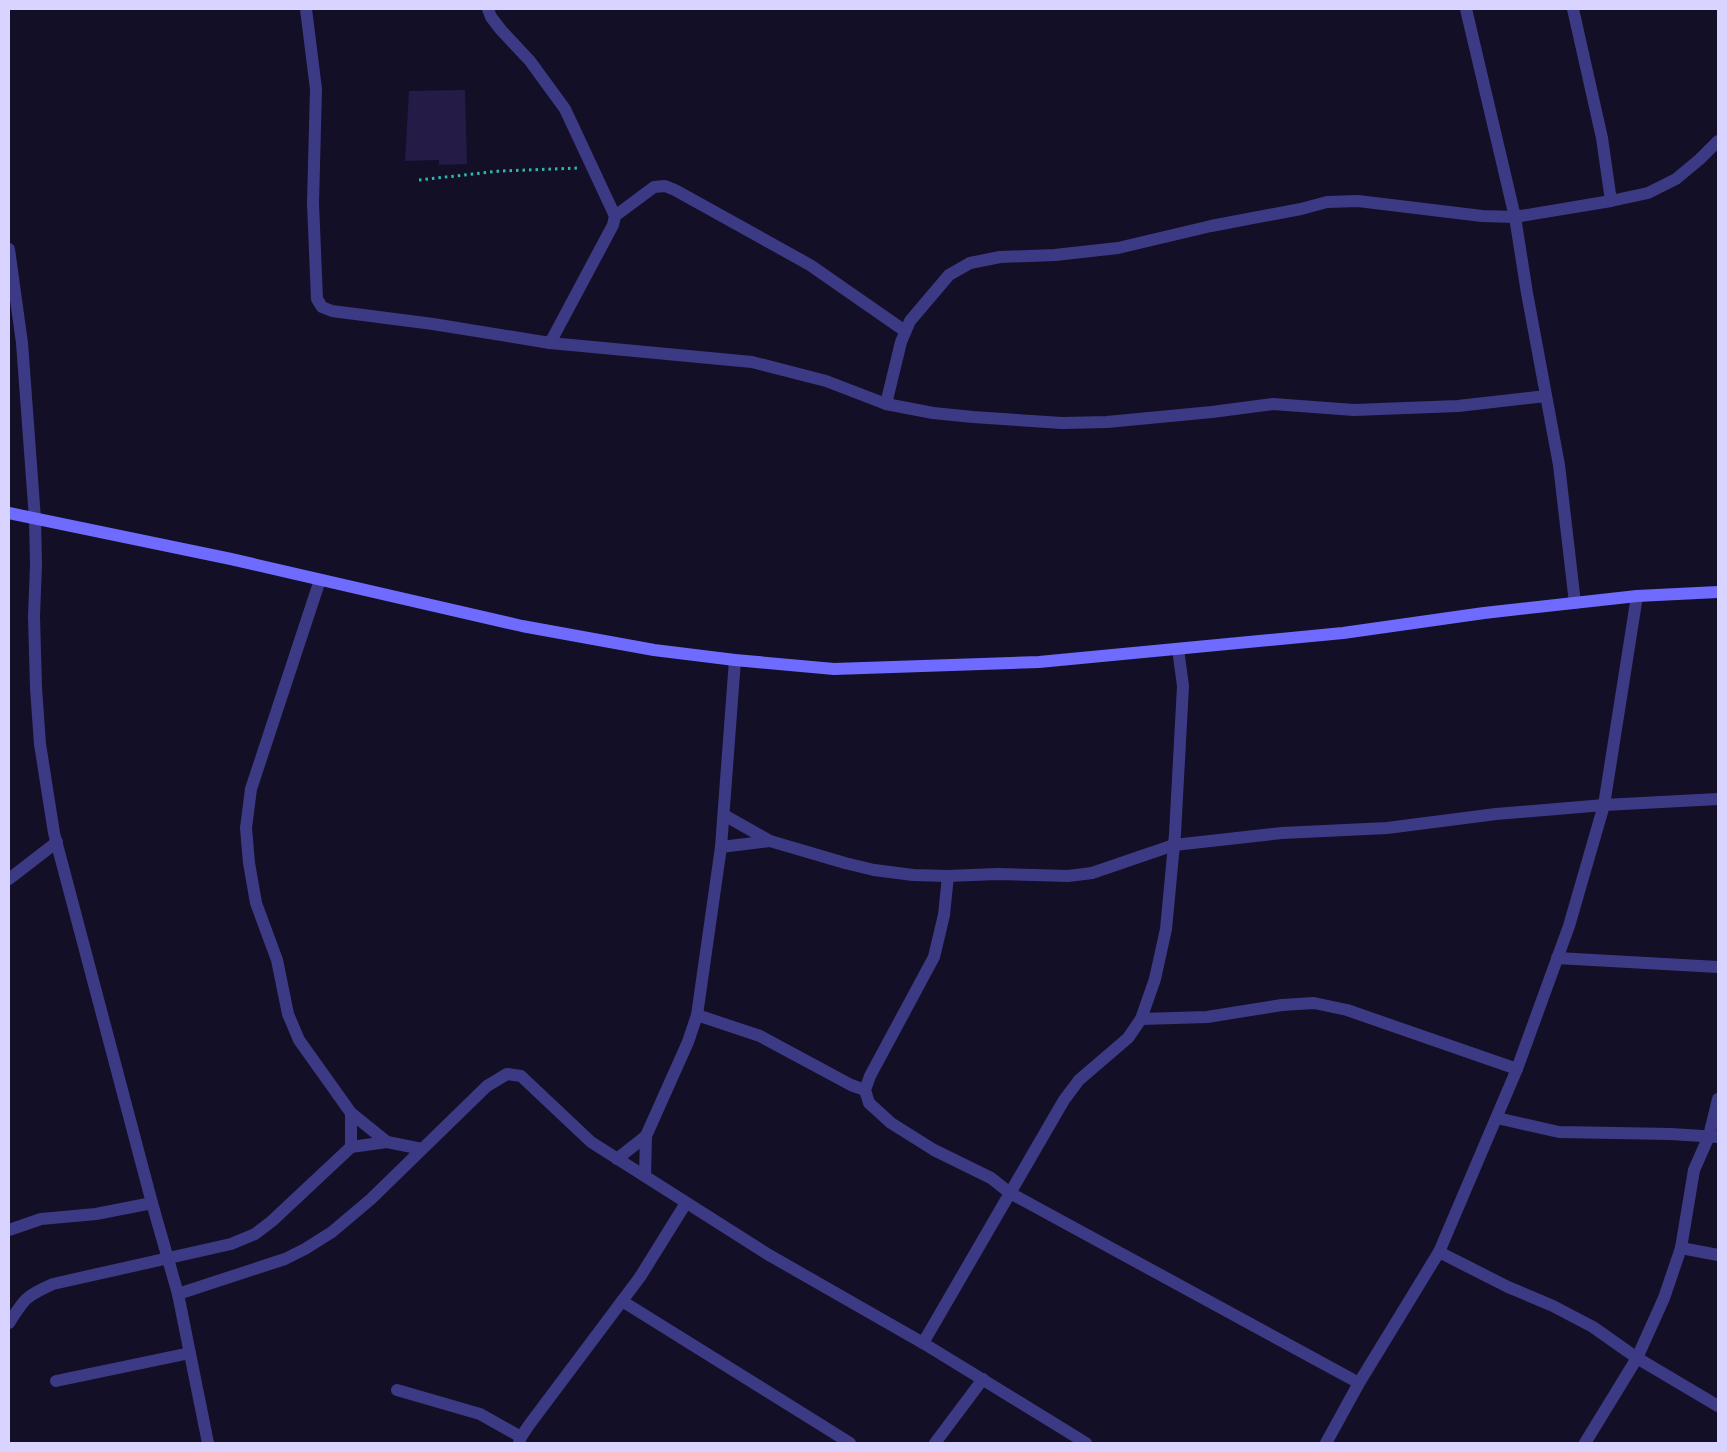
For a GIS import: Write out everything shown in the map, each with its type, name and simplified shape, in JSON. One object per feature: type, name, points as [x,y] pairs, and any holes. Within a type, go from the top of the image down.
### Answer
[{"type":"street","points":[[306,9],[316,89],[313,203],[317,299],[322,307],[332,312],[434,324],[550,343],[752,362],[826,381],[886,404],[933,413],[1062,423],[1108,422],[1273,404],[1364,409],[1458,406],[1546,396]]},
{"type":"street","points":[[488,9],[491,17],[501,30],[530,61],[565,109],[615,216],[613,225],[550,343]]},
{"type":"street","points":[[1466,9],[1515,217],[1559,465],[1575,603]]},
{"type":"street","points":[[1573,9],[1602,138],[1611,201]]},
{"type":"street","points":[[886,404],[905,331],[910,321],[949,276],[970,262],[1000,257],[1055,255],[1118,248],[1210,226],[1335,201],[1482,216],[1515,217],[1648,193],[1676,178],[1700,159],[1718,141]]},
{"type":"street","points":[[615,216],[654,186],[665,186],[676,190],[810,265],[905,331]]},
{"type":"street","points":[[9,248],[22,343],[36,519],[34,616],[40,744],[54,833],[178,1294],[208,1443]]},
{"type":"street","points":[[9,514],[231,559],[522,626],[654,650],[834,669],[1039,662],[1343,633],[1484,613],[1637,596],[1718,592]]},
{"type":"street","points":[[320,580],[251,789],[246,828],[249,863],[256,903],[277,960],[288,1014],[299,1040],[351,1113],[387,1142]]},
{"type":"street","points":[[1326,1443],[1359,1383],[1438,1252],[1517,1069],[1569,926],[1604,805],[1637,596]]},
{"type":"street","points":[[923,1342],[1064,1100],[1079,1080],[1128,1038],[1141,1019],[1155,979],[1166,929],[1174,845],[1183,686],[1178,649]]},
{"type":"street","points":[[645,1176],[646,1136],[668,1090],[697,1015],[721,847],[735,660]]},
{"type":"street","points":[[724,815],[770,841],[874,870],[913,875],[997,874],[1068,876],[1092,873],[1174,845],[1282,833],[1387,828],[1496,814],[1604,805],[1718,799]]},
{"type":"street","points":[[721,847],[770,841]]},
{"type":"street","points":[[9,879],[57,842]]},
{"type":"street","points":[[948,876],[944,915],[934,957],[870,1076],[866,1090],[869,1103],[891,1123],[934,1150],[991,1178],[1010,1193],[1359,1383]]},
{"type":"street","points":[[1557,958],[1718,967]]},
{"type":"street","points":[[1141,1019],[1207,1017],[1282,1005],[1314,1003],[1347,1010],[1517,1069]]},
{"type":"street","points":[[697,1015],[760,1036],[851,1085],[866,1090]]},
{"type":"street","points":[[178,1294],[285,1259],[305,1250],[332,1232],[370,1199],[487,1086],[507,1074],[521,1076],[591,1142],[617,1159],[769,1256],[923,1342],[1086,1443]]},
{"type":"street","points":[[1586,1443],[1637,1358],[1664,1298],[1681,1248],[1694,1170],[1713,1136],[1718,1099]]},
{"type":"street","points":[[351,1113],[351,1147]]},
{"type":"street","points":[[1497,1118],[1559,1132],[1713,1136]]},
{"type":"street","points":[[617,1159],[646,1136]]},
{"type":"street","points":[[9,1323],[24,1300],[34,1292],[53,1284],[230,1244],[255,1234],[272,1222],[351,1147],[387,1142],[422,1149]]},
{"type":"street","points":[[9,1230],[41,1219],[96,1214],[152,1203]]},
{"type":"street","points":[[397,1390],[480,1414],[520,1440],[640,1277],[686,1203]]},
{"type":"street","points":[[1681,1248],[1718,1255]]},
{"type":"street","points":[[1438,1252],[1593,1327],[1637,1358],[1718,1406]]},
{"type":"street","points":[[622,1301],[850,1443]]},
{"type":"street","points":[[56,1381],[190,1353]]},
{"type":"street","points":[[935,1443],[983,1379]]},
{"type":"path","points":[[419,180],[500,171],[593,167]]},
{"type":"building","points":[[465,90],[467,164],[439,165],[439,160],[405,161],[409,91]]}]
